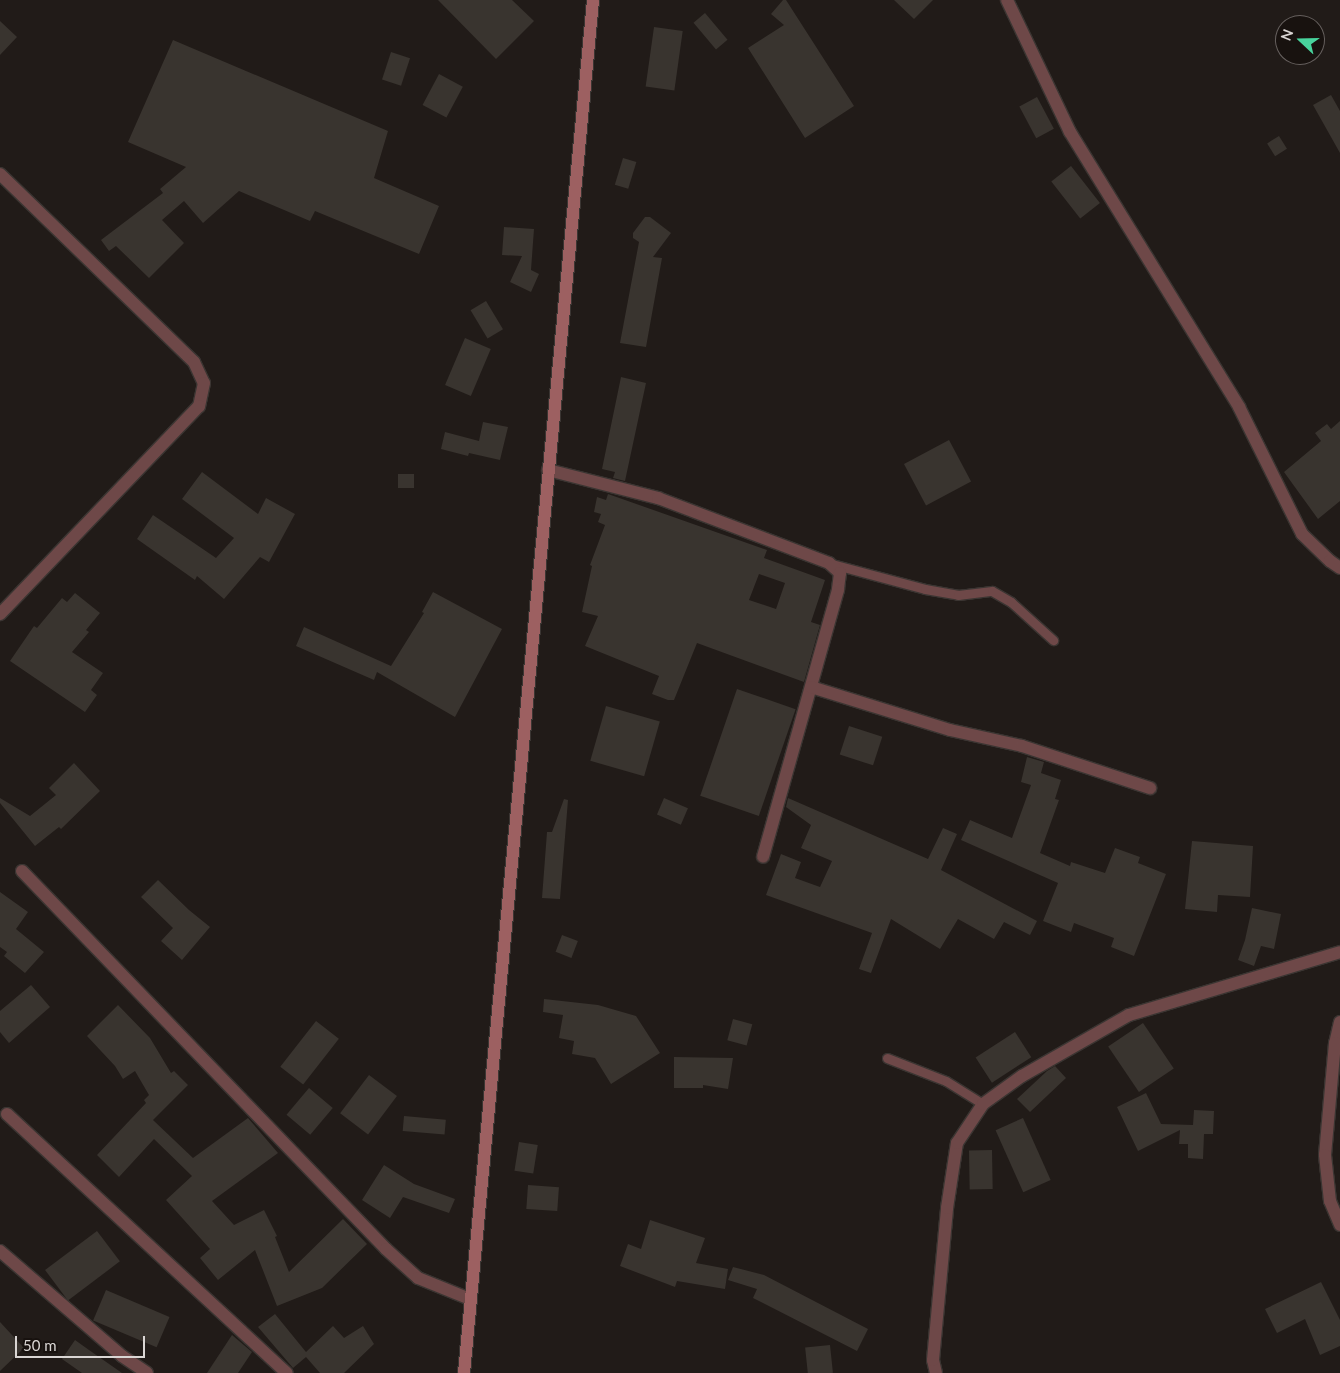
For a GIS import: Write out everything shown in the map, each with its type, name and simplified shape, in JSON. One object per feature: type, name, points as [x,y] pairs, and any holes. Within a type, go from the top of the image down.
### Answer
[{"type":"main road","points":[[464,1373],[593,0]]},
{"type":"street","points":[[1007,0],[1070,132],[1239,407],[1302,534],[1340,568]]},
{"type":"street","points":[[0,174],[194,362],[204,383],[199,406],[0,614]]},
{"type":"street","points":[[548,470],[658,498],[829,563],[840,573],[838,590],[763,857]]},
{"type":"street","points":[[811,687],[950,730],[1022,746],[1150,788]]},
{"type":"street","points":[[22,871],[386,1249],[418,1278],[470,1299]]},
{"type":"street","points":[[936,1373],[933,1360],[947,1208],[957,1143],[983,1104],[1022,1076],[1129,1015],[1340,952]]},
{"type":"street","points":[[1340,1022],[1335,1043],[1325,1155],[1330,1201],[1340,1226]]},
{"type":"street","points":[[7,1114],[287,1373]]},
{"type":"street","points":[[0,1251],[122,1356],[147,1373]]},
{"type":"lane","points":[[829,563],[958,595],[992,591],[1011,602],[1053,640]]},
{"type":"lane","points":[[887,1058],[946,1081],[983,1104]]},
{"type":"building","points":[[438,0],[512,0],[534,21],[496,59]]},
{"type":"building","points":[[783,0],[786,0],[854,106],[805,138],[748,48],[784,25],[771,14]]},
{"type":"building","points":[[894,0],[933,0],[914,19]]},
{"type":"building","points":[[705,13],[727,40],[716,49],[694,23]]},
{"type":"building","points":[[0,21],[17,37],[0,55]]},
{"type":"building","points":[[654,27],[683,31],[674,90],[646,86]]},
{"type":"building","points":[[173,40],[388,131],[374,178],[439,206],[419,254],[315,211],[310,221],[239,191],[203,223],[184,201],[162,220],[184,243],[149,278],[116,246],[109,251],[101,240],[163,193],[160,189],[186,167],[128,142]]},
{"type":"building","points":[[391,52],[410,58],[401,86],[382,80]]},
{"type":"building","points":[[439,74],[463,87],[446,118],[423,105]]},
{"type":"building","points":[[1331,95],[1340,111],[1340,153],[1313,105]]},
{"type":"building","points":[[1037,97],[1054,129],[1036,138],[1019,106]]},
{"type":"building","points":[[1279,136],[1287,149],[1275,156],[1267,143]]},
{"type":"building","points":[[623,158],[636,162],[628,189],[615,185]]},
{"type":"building","points":[[1071,166],[1100,203],[1080,218],[1051,181]]},
{"type":"building","points":[[645,217],[650,217],[671,233],[653,257],[662,258],[646,347],[620,343],[639,242],[633,238],[633,233]]},
{"type":"building","points":[[504,227],[534,229],[531,270],[539,274],[531,292],[510,282],[522,256],[502,255]]},
{"type":"building","points":[[486,301],[503,329],[488,339],[471,310]]},
{"type":"building","points":[[465,338],[491,349],[471,396],[445,385]]},
{"type":"building","points":[[621,377],[646,383],[625,481],[613,478],[615,472],[602,469]]},
{"type":"building","points":[[1340,421],[1340,501],[1318,519],[1284,472],[1321,441],[1315,433],[1327,424],[1331,429]]},
{"type":"building","points":[[483,422],[508,427],[500,460],[469,453],[468,456],[441,449],[445,432],[479,441]]},
{"type":"building","points":[[949,440],[971,481],[926,505],[904,464]]},
{"type":"building","points":[[202,472],[258,514],[266,498],[295,514],[269,562],[260,557],[224,599],[197,576],[195,580],[137,539],[153,515],[216,558],[234,538],[182,499]]},
{"type":"building","points":[[398,474],[414,474],[414,488],[398,488]]},
{"type":"building","points":[[608,494],[767,550],[764,558],[825,580],[811,622],[820,625],[804,682],[697,643],[674,700],[668,700],[652,694],[659,676],[585,646],[598,616],[582,612],[592,566],[590,565],[605,525],[598,522],[601,514],[594,512],[597,497],[606,500]],"holes":[[[759,574],[785,583],[776,609],[749,600]]]},
{"type":"building","points":[[433,592],[502,629],[455,717],[377,672],[374,680],[296,646],[304,627],[391,666],[424,613],[422,612]]},
{"type":"building","points":[[75,593],[100,613],[86,630],[89,632],[72,652],[103,673],[91,690],[97,695],[85,712],[10,661],[34,626],[37,628],[62,598],[67,602]]},
{"type":"building","points":[[737,689],[796,709],[759,816],[700,796]]},
{"type":"building","points":[[606,706],[660,721],[644,776],[590,761]]},
{"type":"building","points":[[849,726],[882,737],[873,765],[840,755]]},
{"type":"building","points":[[1027,757],[1044,762],[1041,773],[1061,780],[1055,799],[1059,800],[1040,853],[1070,866],[1071,862],[1105,873],[1115,848],[1140,857],[1138,863],[1166,874],[1134,956],[1111,947],[1114,938],[1074,923],[1071,932],[1043,921],[1058,883],[961,840],[970,820],[1012,838],[1031,785],[1021,782]]},
{"type":"building","points":[[74,763],[100,791],[61,829],[59,827],[35,846],[0,803],[0,798],[30,816],[56,795],[49,788]]},
{"type":"building","points":[[664,798],[688,808],[681,825],[657,815]]},
{"type":"building","points":[[788,798],[928,859],[943,828],[957,834],[941,870],[1037,921],[1030,935],[1004,922],[994,939],[958,919],[940,949],[891,919],[871,973],[859,969],[872,933],[766,895],[781,854],[801,862],[795,878],[820,887],[832,861],[801,848],[811,825],[786,807]]},
{"type":"building","points":[[564,799],[568,800],[560,899],[542,898],[547,832],[552,832]]},
{"type":"building","points":[[1192,841],[1253,846],[1250,897],[1218,895],[1217,912],[1185,909]]},
{"type":"building","points":[[158,880],[210,927],[182,960],[161,941],[173,928],[141,897]]},
{"type":"building","points":[[0,892],[28,912],[16,929],[44,952],[25,973],[4,956],[7,952],[0,947]]},
{"type":"building","points":[[1252,908],[1281,914],[1274,949],[1261,946],[1254,966],[1238,960],[1245,940]]},
{"type":"building","points":[[562,935],[578,941],[571,958],[556,952]]},
{"type":"building","points":[[31,985],[50,1007],[9,1043],[0,1032],[0,1011]]},
{"type":"building","points":[[544,999],[598,1005],[636,1016],[660,1053],[611,1084],[595,1058],[572,1054],[574,1041],[559,1038],[563,1015],[543,1012]]},
{"type":"building","points":[[118,1005],[150,1038],[171,1073],[174,1071],[188,1085],[153,1120],[193,1158],[248,1118],[278,1153],[212,1201],[234,1225],[264,1210],[277,1236],[275,1237],[289,1272],[343,1219],[367,1244],[322,1288],[277,1306],[255,1250],[218,1280],[200,1258],[210,1249],[166,1200],[192,1176],[154,1139],[119,1177],[97,1155],[146,1103],[144,1100],[149,1095],[135,1071],[123,1079],[115,1066],[87,1036]]},
{"type":"building","points":[[733,1019],[752,1024],[747,1045],[727,1040]]},
{"type":"building","points":[[316,1021],[339,1039],[303,1085],[280,1067]]},
{"type":"building","points":[[1143,1023],[1174,1069],[1139,1092],[1108,1046]]},
{"type":"building","points":[[1015,1032],[1031,1057],[992,1083],[976,1058]]},
{"type":"building","points":[[674,1057],[733,1058],[728,1089],[703,1085],[703,1088],[674,1088]]},
{"type":"building","points":[[1055,1066],[1066,1078],[1030,1112],[1017,1099]]},
{"type":"building","points":[[369,1075],[397,1096],[368,1134],[340,1113]]},
{"type":"building","points":[[309,1088],[333,1108],[310,1135],[287,1115]]},
{"type":"building","points":[[1146,1093],[1161,1124],[1193,1125],[1194,1110],[1214,1111],[1213,1134],[1204,1134],[1203,1159],[1188,1158],[1188,1144],[1179,1144],[1180,1130],[1138,1151],[1117,1107]]},
{"type":"building","points":[[404,1116],[446,1120],[445,1135],[403,1131]]},
{"type":"building","points":[[1023,1118],[1051,1180],[1023,1192],[996,1130]]},
{"type":"building","points":[[519,1142],[538,1145],[533,1174],[514,1171]]},
{"type":"building","points":[[969,1150],[992,1150],[993,1189],[970,1189]]},
{"type":"building","points":[[384,1165],[414,1184],[455,1199],[449,1213],[403,1197],[390,1218],[362,1200]]},
{"type":"building","points":[[528,1185],[559,1187],[557,1211],[526,1209]]},
{"type":"building","points":[[650,1220],[705,1238],[696,1263],[728,1269],[725,1289],[677,1281],[675,1287],[620,1266],[628,1244],[641,1249]]},
{"type":"building","points":[[97,1231],[120,1261],[68,1300],[45,1270]]},
{"type":"building","points":[[733,1267],[764,1275],[868,1329],[857,1351],[753,1298],[757,1289],[728,1280]]},
{"type":"building","points":[[1321,1282],[1340,1320],[1340,1346],[1320,1355],[1305,1319],[1277,1333],[1265,1309]]},
{"type":"building","points":[[106,1290],[170,1317],[157,1347],[93,1320]]},
{"type":"building","points":[[275,1314],[306,1352],[333,1326],[344,1338],[363,1326],[374,1344],[344,1373],[320,1373],[306,1357],[293,1368],[258,1327]]},
{"type":"building","points":[[0,1322],[24,1348],[0,1371]]},
{"type":"building","points":[[232,1335],[252,1352],[238,1373],[207,1373]]},
{"type":"building","points":[[75,1340],[122,1373],[82,1373],[62,1359]]},
{"type":"building","points":[[830,1345],[833,1373],[808,1373],[805,1348]]}]
